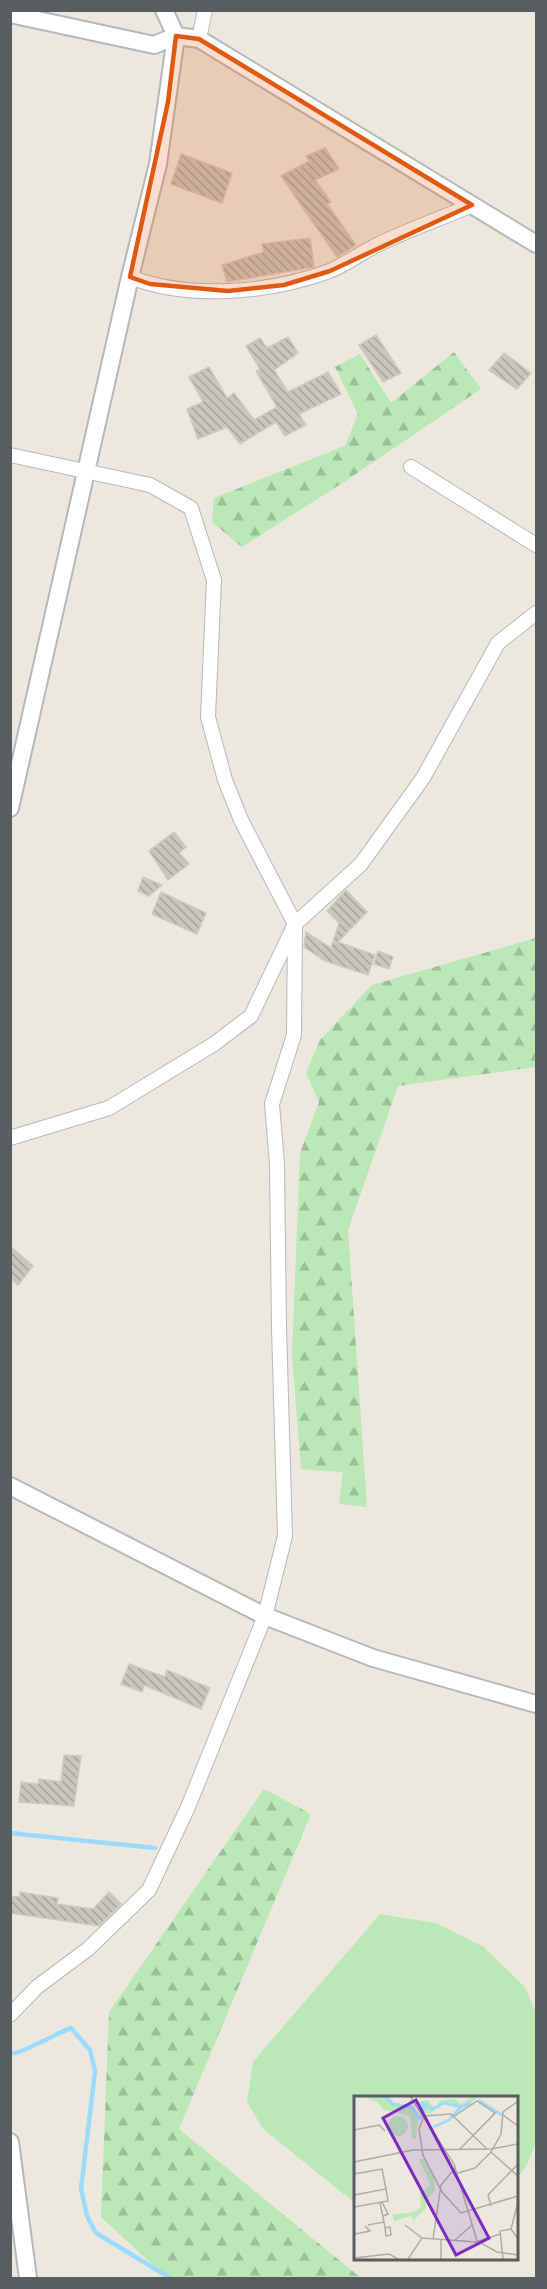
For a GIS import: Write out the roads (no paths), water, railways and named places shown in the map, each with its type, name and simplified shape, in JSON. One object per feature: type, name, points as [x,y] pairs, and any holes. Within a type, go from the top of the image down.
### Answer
[{"type":"street","points":[[10,808],[130,277],[158,164],[176,36],[164,10]]},
{"type":"street","points":[[200,39],[206,10]]},
{"type":"street","points":[[10,14],[154,45],[176,36],[200,39],[537,244]]},
{"type":"street","points":[[130,277],[150,284],[228,291],[284,285],[330,271],[376,245],[472,204]]},
{"type":"street","points":[[10,455],[85,473],[150,485],[191,508],[214,580],[208,717],[225,780],[241,820],[295,924],[294,1035],[272,1104],[277,1164],[285,1536],[265,1616],[188,1807],[149,1890],[88,1949],[37,1987],[10,2015]]},
{"type":"street","points":[[411,467],[537,545]]},
{"type":"street","points":[[10,1137],[109,1108],[214,1044],[251,1016],[295,924],[361,864],[423,778],[498,643],[537,613]]},
{"type":"street","points":[[10,1486],[265,1616],[373,1658],[537,1704]]},
{"type":"street","points":[[10,2142],[28,2278]]},
{"type":"waterway","points":[[10,1833],[155,1848]]},
{"type":"waterway","points":[[14,2053],[71,2028],[90,2050],[95,2071],[81,2189],[87,2216],[96,2233],[170,2278]]}]
